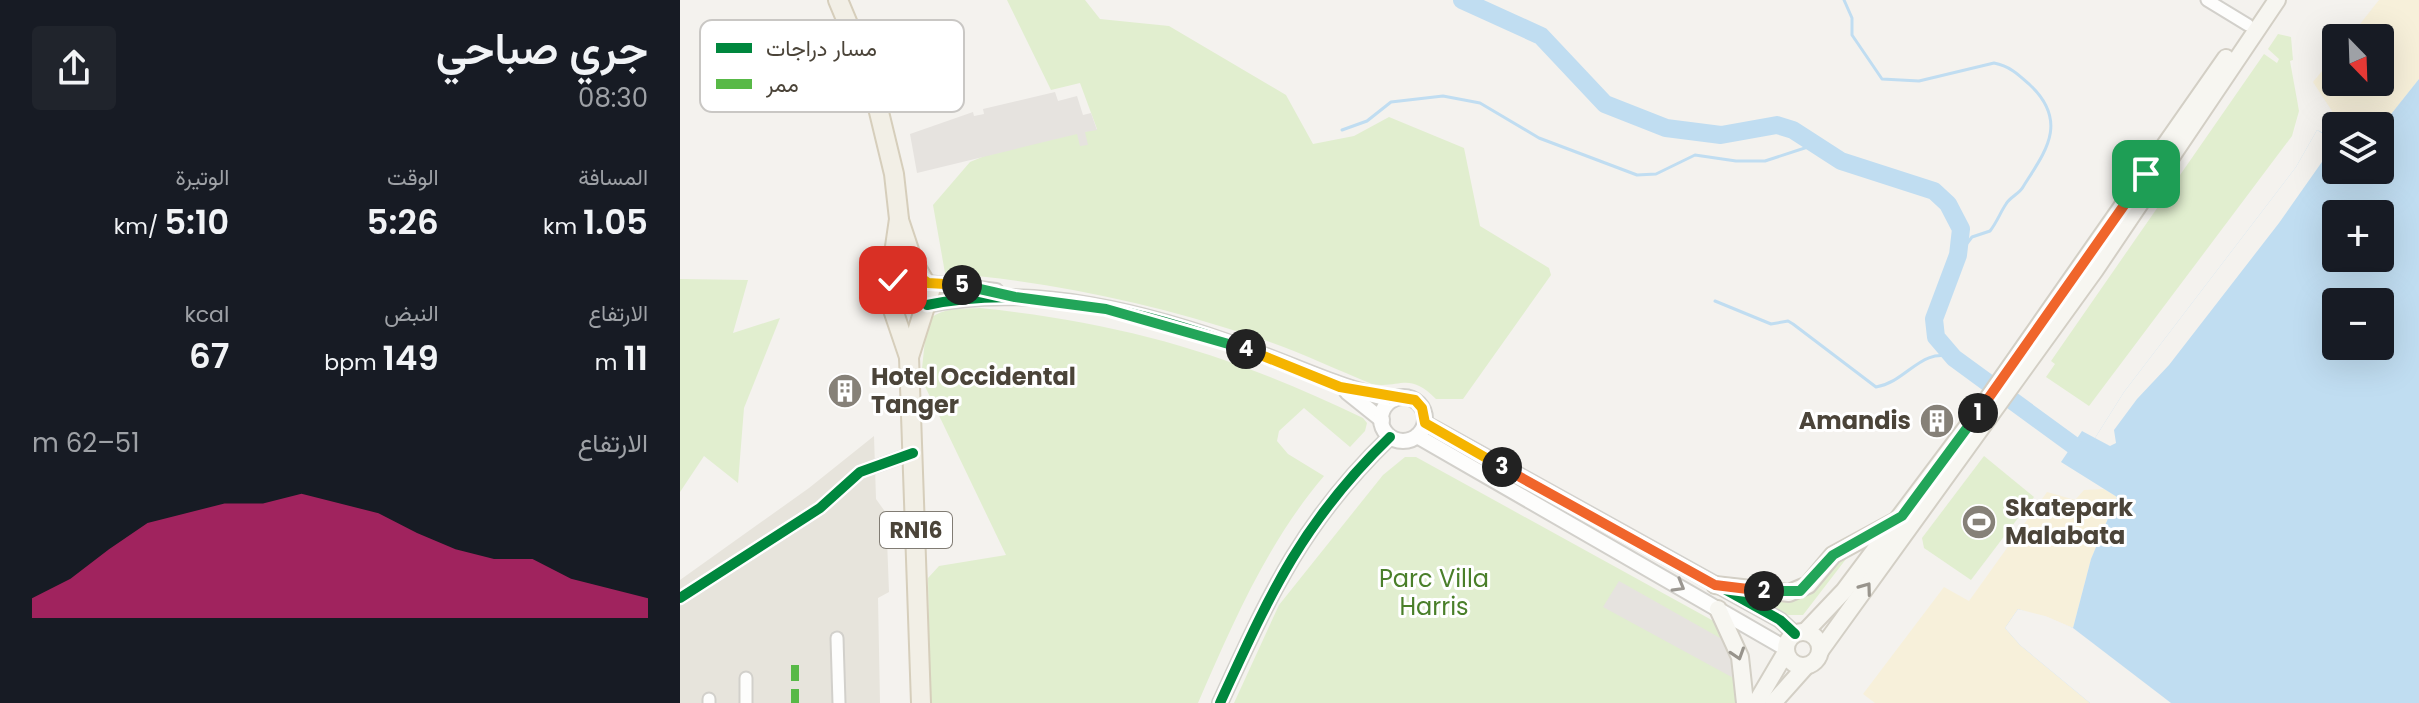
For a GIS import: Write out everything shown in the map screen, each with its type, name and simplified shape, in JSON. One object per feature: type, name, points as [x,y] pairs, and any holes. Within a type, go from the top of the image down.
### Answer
[{"type":"main road","points":[[838,0],[846,20]]},
{"type":"main road","points":[[1773,703],[1806,666],[1816,661],[2264,0]]},
{"type":"main road","points":[[2012,374],[2095,270],[2277,0]]},
{"type":"main road","points":[[879,112],[894,174],[899,219],[913,262],[926,280],[930,296],[925,307],[909,314],[895,308],[888,295],[899,219]]},
{"type":"main road","points":[[890,285],[902,273],[913,272],[926,280]]},
{"type":"main road","name":"RN16","points":[[909,357],[925,307]]},
{"type":"main road","name":"RN16","points":[[895,308],[909,357],[921,703]]},
{"type":"main road","points":[[1756,703],[1793,641],[1844,591],[1988,410]]},
{"type":"main road","points":[[1715,585],[1789,593],[1800,591],[1833,555],[1902,516]]},
{"type":"main road","points":[[1718,609],[1740,657],[1745,703]]},
{"type":"main road","points":[[1793,641],[1815,636],[1820,651]]},
{"type":"main road","points":[[1793,641],[1791,661],[1806,666]]},
{"type":"street","points":[[2207,0],[2248,25]]},
{"type":"street","points":[[926,280],[981,288],[1015,297]]},
{"type":"street","points":[[925,307],[974,297],[1015,297],[1057,301],[1166,324],[1248,349],[1340,387],[1394,399],[1415,400],[1422,408],[1425,423],[1417,436],[1402,441],[1390,437],[1382,420],[1340,387]]},
{"type":"street","points":[[1382,420],[1386,405],[1394,399]]},
{"type":"street","points":[[1425,423],[1780,620],[1793,641]]},
{"type":"street","points":[[1417,436],[1718,609],[1793,641]]},
{"type":"street","points":[[1220,703],[1274,585],[1298,544],[1336,493],[1390,437]]},
{"type":"street","points":[[680,598],[820,508],[860,472],[913,453]]},
{"type":"street","points":[[837,638],[839,703]]},
{"type":"street","points":[[746,678],[746,703]]},
{"type":"shaded area","points":[[1055,92],[1058,101],[1077,96],[1083,115],[1091,113],[1097,130],[1085,132],[1088,145],[1080,146],[1077,134],[917,173],[910,134],[973,112],[974,116],[984,114],[983,109]]},
{"type":"shaded area","points":[[874,436],[876,499],[886,513],[889,592],[878,598],[880,703],[680,703],[680,580],[809,488]]},
{"type":"shaded area","points":[[1619,581],[1729,643],[1739,681],[1603,607]]},
{"type":"green space","points":[[1007,0],[1085,0],[1100,19],[1169,26],[1286,95],[1313,144],[1354,136],[1389,117],[1464,148],[1480,226],[1549,268],[1551,275],[1463,399],[1436,399],[1411,383],[1372,384],[1267,341],[1176,313],[1061,288],[945,273],[933,205],[970,162],[999,150],[1097,129],[1080,83],[1051,90]]},
{"type":"green space","points":[[2278,34],[2291,37],[2293,60],[2290,61],[2299,111],[2292,136],[2089,406],[2046,377],[2055,364],[2051,361],[2264,54],[2277,63],[2279,59],[2268,49]]},
{"type":"green space","points":[[680,279],[748,280],[733,333],[780,318],[744,408],[738,483],[704,456],[680,492]]},
{"type":"green space","points":[[980,308],[1083,323],[1177,345],[1268,376],[1363,418],[1367,423],[1365,431],[1350,447],[1304,408],[1279,431],[1277,441],[1288,454],[1324,476],[1268,556],[1198,703],[930,703],[928,578],[939,566],[1006,555],[921,378],[927,321],[945,311]]},
{"type":"green space","name":"Skatepark Malabata","points":[[1984,456],[2034,497],[1971,580],[1924,548],[1922,538]]},
{"type":"green space","name":"Parc Villa Harris","points":[[1405,457],[1416,457],[1719,624],[1735,662],[1737,703],[1234,703],[1279,605],[1383,475]]},
{"type":"green space","points":[[1856,546],[1803,615],[1788,615],[1754,595],[1786,597]]},
{"type":"sand","points":[[2379,0],[2419,0],[2419,79],[2393,112],[2332,112],[2322,96],[2394,96],[2394,24],[2360,24]]},
{"type":"sand","points":[[2322,71],[2322,96],[2313,82]]},
{"type":"sand","points":[[2104,489],[2117,497],[2091,559],[2073,628],[2045,616],[2005,627],[2020,645],[2090,703],[1875,703],[1863,694],[1944,587],[1969,601],[2047,492],[2075,500],[2084,490]]},
{"type":"water","points":[[2419,79],[2419,703],[2090,703],[2020,645],[2005,628],[2018,609],[2073,628],[2091,559],[2117,497],[2061,462],[2082,431],[2095,438],[2124,392],[2296,167],[2317,130],[2322,132],[2322,184],[2394,184],[2393,112]]},
{"type":"pier","points":[[2317,130],[2322,133],[2322,162],[2279,223],[2169,365],[2137,399],[2114,430],[2116,443],[2110,446],[2095,438],[2124,392],[2296,167]]},
{"type":"pier","points":[[2018,609],[2073,628],[2171,703],[2090,703],[2020,645],[2005,628]]},
{"type":"waterway","points":[[1462,0],[1541,36],[1605,104],[1666,128],[1721,135],[1777,125],[1793,130],[1841,161],[1934,191],[1948,204],[1961,229],[1958,255],[1934,319],[1936,337],[1954,358],[2073,445]]},
{"type":"waterway","points":[[1844,0],[1852,18],[1852,35],[1882,79],[1919,81],[2000,64],[2026,81],[2049,112],[2049,138],[2039,162],[1990,231],[1972,237],[1958,255]]},
{"type":"waterway","points":[[1342,130],[1367,121],[1391,102],[1443,96],[1480,103],[1539,138],[1637,175],[1656,174],[1695,155],[1736,161],[1765,161],[1817,144]]},
{"type":"waterway","points":[[1715,301],[1771,324],[1788,321],[1876,387],[1897,379],[1932,357],[1954,358]]},
{"type":"marked path","points":[[795,665],[795,703]]},
{"type":"cycle path","points":[[927,305],[1008,297],[1049,299],[1132,313],[1212,336],[1339,384],[1394,399]]},
{"type":"cycle path","points":[[1425,423],[1780,620],[1795,634]]},
{"type":"cycle path","points":[[1220,703],[1255,627],[1291,561],[1333,499],[1390,437]]},
{"type":"cycle path","points":[[680,598],[820,508],[860,472],[913,453]]},
{"type":"place","name":"Hotel Occidental Tanger","points":[[845,391]]},
{"type":"place","name":"Amandis","points":[[1937,421]]},
{"type":"place","name":"Skatepark Malabata","points":[[1979,522]]},
{"type":"route","points":[[893,280],[902,273],[913,272],[928,283],[964,285],[1015,297],[1106,309],[1154,320],[1248,349],[1340,387],[1394,399],[1410,398],[1422,408],[1425,423],[1654,554],[1715,585],[1789,593],[1800,591],[1808,585],[1833,555],[1902,516],[2146,174]]}]
